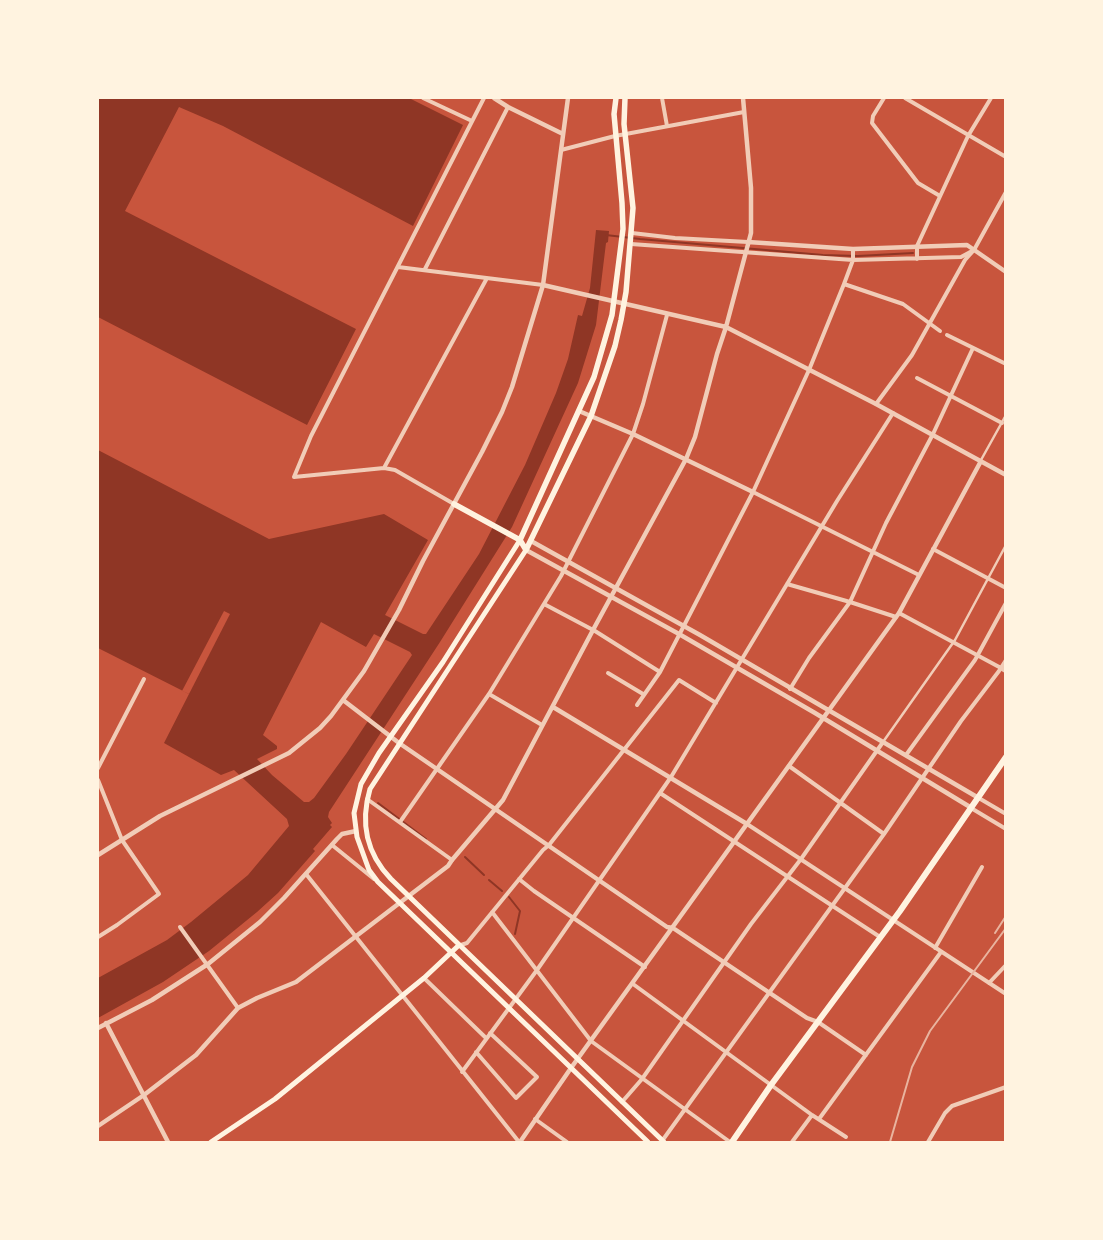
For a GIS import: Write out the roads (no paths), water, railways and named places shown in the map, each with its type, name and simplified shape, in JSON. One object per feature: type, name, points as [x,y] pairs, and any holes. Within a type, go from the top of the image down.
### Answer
[{"type":"highway","points":[[731,1142],[893,921],[1006,757]]},
{"type":"main road","points":[[616,98],[614,114],[615,136],[623,229],[612,315],[596,368],[520,540],[443,662],[379,753],[361,784],[354,814],[356,831],[369,870],[378,882],[648,1142]]},
{"type":"main road","points":[[625,98],[625,134],[632,191],[631,244],[624,304],[615,346],[591,416],[526,550],[370,789],[364,820],[368,840],[383,872],[663,1142]]},
{"type":"main road","points":[[454,504],[509,535],[520,540],[531,541]]},
{"type":"main road","points":[[520,540],[526,550]]},
{"type":"main road","points":[[211,1142],[221,1140],[275,1099],[424,978],[458,946]]},
{"type":"street","points":[[423,98],[472,121]]},
{"type":"street","points":[[454,504],[395,470],[384,468],[294,477],[311,436],[398,267],[414,231],[484,98]]},
{"type":"street","points":[[494,98],[508,107],[563,134]]},
{"type":"street","points":[[98,855],[160,816],[289,753],[312,736],[331,716],[364,671],[399,610],[502,412],[512,388],[543,286],[568,98]]},
{"type":"street","points":[[662,98],[667,126]]},
{"type":"street","points":[[98,1125],[144,1095],[196,1055],[238,1008],[296,982],[355,938],[452,860],[503,800],[592,630],[686,459],[694,437],[726,327],[744,252],[751,233],[751,188],[743,98]]},
{"type":"street","points":[[884,98],[873,116],[872,123],[918,183],[940,196]]},
{"type":"street","points":[[905,98],[1006,157]]},
{"type":"street","points":[[917,258],[917,248],[940,196],[968,136],[991,98]]},
{"type":"street","points":[[425,269],[508,107]]},
{"type":"street","points":[[561,150],[615,136],[744,112]]},
{"type":"street","points":[[876,404],[912,355],[965,260],[974,250],[1006,192]]},
{"type":"street","points":[[632,233],[747,244],[853,249],[967,245],[1006,272]]},
{"type":"street","points":[[631,244],[853,260],[961,257],[974,250]]},
{"type":"street","points":[[636,705],[660,672],[753,492],[809,370],[853,260],[853,249]]},
{"type":"street","points":[[398,267],[425,269],[543,286],[726,327],[933,434],[1006,475]]},
{"type":"street","points":[[384,468],[487,278]]},
{"type":"street","points":[[844,284],[903,304],[940,331]]},
{"type":"street","points":[[400,822],[489,694],[568,562],[633,434],[668,315]]},
{"type":"street","points":[[947,335],[1006,364]]},
{"type":"street","points":[[790,689],[809,658],[850,602],[874,553],[886,523],[933,434],[973,348]]},
{"type":"street","points":[[917,378],[1002,423]]},
{"type":"street","points":[[579,410],[686,459],[919,575]]},
{"type":"street","points":[[462,1072],[537,970],[672,777],[787,584],[893,413]]},
{"type":"street","points":[[306,874],[401,996],[519,1142],[897,615],[1006,416]]},
{"type":"street","points":[[531,541],[684,626],[1006,814]]},
{"type":"street","points":[[622,1102],[642,1079],[724,962],[801,859],[876,750],[954,642],[1006,545]]},
{"type":"street","points":[[933,549],[1006,588]]},
{"type":"street","points":[[526,550],[564,569],[679,634],[922,777],[1006,829]]},
{"type":"street","points":[[787,584],[897,615],[954,642],[1003,670]]},
{"type":"street","points":[[906,755],[977,655],[1006,603]]},
{"type":"street","points":[[544,604],[592,630],[660,672]]},
{"type":"street","points":[[663,1142],[884,834],[961,720],[1003,670],[1006,660]]},
{"type":"street","points":[[608,673],[643,694]]},
{"type":"street","points":[[98,768],[144,678]]},
{"type":"street","points":[[458,946],[467,943],[543,850],[549,846],[679,680],[716,703]]},
{"type":"street","points":[[489,694],[542,725]]},
{"type":"street","points":[[343,700],[399,743],[667,927],[673,928],[807,1018],[818,1022],[866,1055]]},
{"type":"street","points":[[553,707],[672,777],[747,824],[1006,994]]},
{"type":"street","points":[[789,766],[884,834]]},
{"type":"street","points":[[98,780],[122,840],[159,894],[117,925],[98,936]]},
{"type":"street","points":[[660,793],[880,937]]},
{"type":"street","points":[[367,799],[452,860]]},
{"type":"street","points":[[98,1028],[152,1000],[208,964],[260,922],[342,834],[356,831]]},
{"type":"street","points":[[332,845],[378,882]]},
{"type":"street","points":[[935,948],[982,867]]},
{"type":"street","points":[[519,879],[646,967]]},
{"type":"street","points":[[492,912],[591,1041],[731,1142]]},
{"type":"street","points":[[180,927],[238,1008]]},
{"type":"street","points":[[819,1119],[941,952]]},
{"type":"street","points":[[989,983],[1006,965]]},
{"type":"street","points":[[424,978],[486,1038]]},
{"type":"street","points":[[633,984],[846,1138]]},
{"type":"street","points":[[106,1023],[168,1142]]},
{"type":"street","points":[[476,1052],[516,1098],[537,1078],[490,1032]]},
{"type":"street","points":[[928,1142],[945,1113],[952,1106],[1006,1088]]},
{"type":"street","points":[[792,1142],[812,1115]]},
{"type":"street","points":[[535,1119],[567,1142]]},
{"type":"waterway","points":[[606,235],[823,255],[858,256],[913,253]]},
{"type":"waterway","points":[[378,803],[426,839]]},
{"type":"waterway","points":[[465,857],[484,875]]},
{"type":"waterway","points":[[489,880],[502,891]]},
{"type":"waterway","points":[[509,897],[520,911],[515,934]]},
{"type":"railway","points":[[995,933],[1006,916]]},
{"type":"railway","points":[[890,1142],[912,1067],[930,1031],[1006,928]]}]
